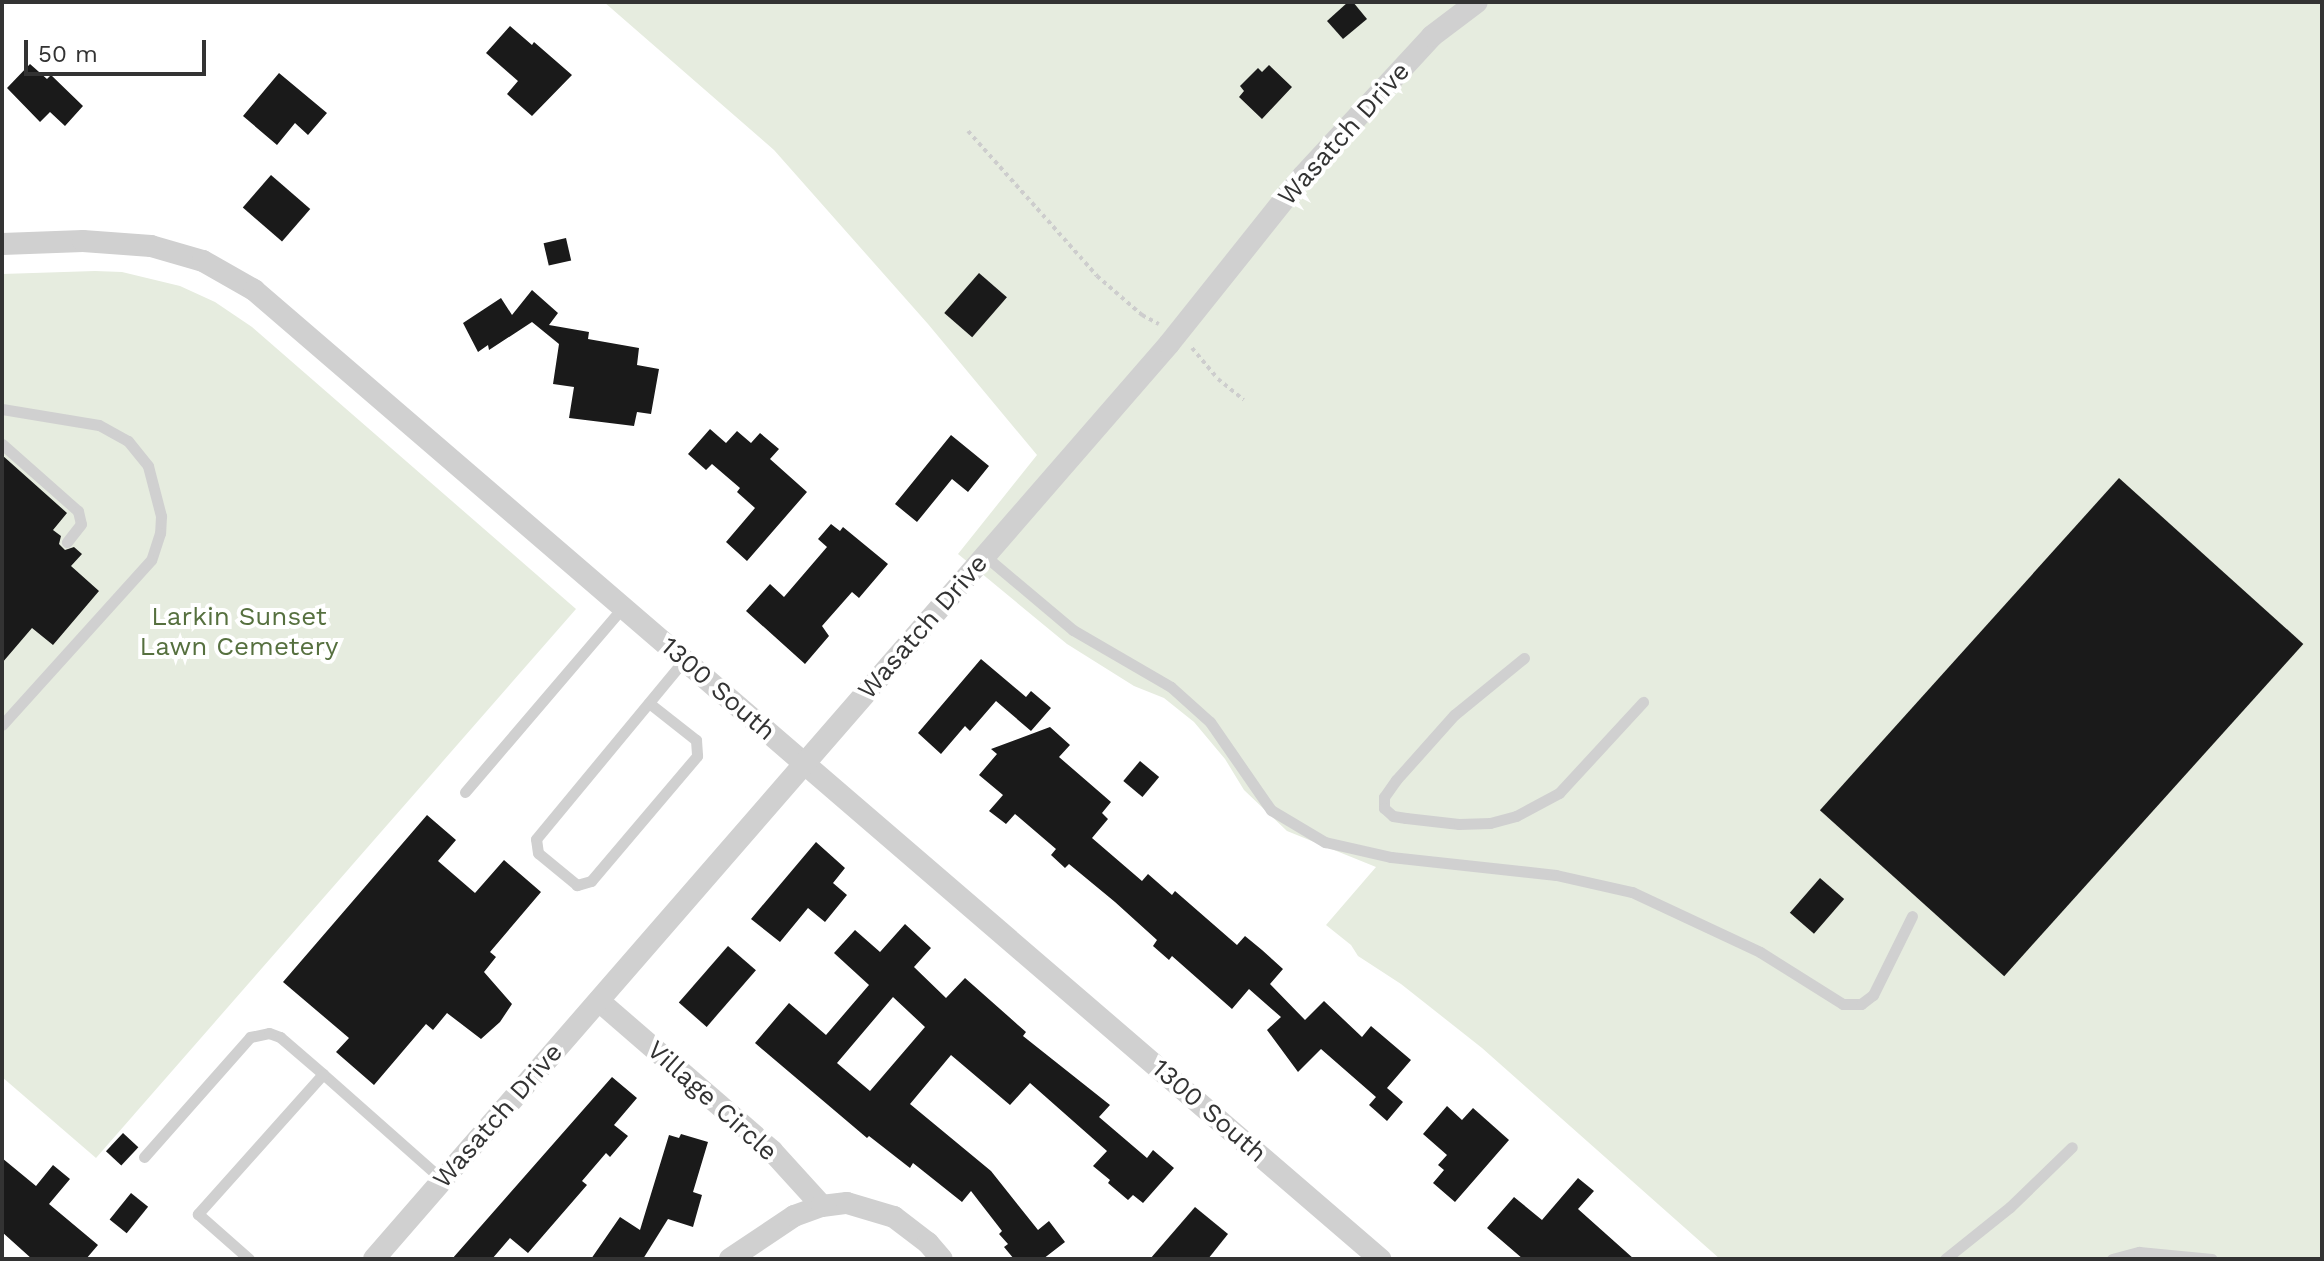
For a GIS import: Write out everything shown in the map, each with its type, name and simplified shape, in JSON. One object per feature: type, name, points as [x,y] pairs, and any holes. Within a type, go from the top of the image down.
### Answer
[{"type":"street","name":"Wasatch Drive","points":[[374,1259],[1169,344],[1303,176],[1432,36],[1477,2]]},
{"type":"street","name":"1300 South","points":[[2,244],[126,242],[177,252],[228,274],[254,290],[320,343],[1380,1259]]},
{"type":"street","name":"Village Circle","points":[[599,1001],[772,1151],[822,1206]]},
{"type":"street","points":[[730,1259],[794,1216],[822,1206],[847,1203],[877,1210],[911,1228],[942,1259]]},
{"type":"lane","points":[[2,409],[99,425],[128,441],[148,466],[161,516],[160,533],[151,560],[2,725]]},
{"type":"lane","points":[[2,444],[78,511],[81,524],[67,542]]},
{"type":"lane","points":[[985,556],[1073,630],[1171,687],[1210,722],[1240,760],[1271,810],[1325,842],[1391,857],[1556,875],[1632,892],[1760,952],[1843,1004],[1861,1004],[1873,995],[1912,916]]},
{"type":"lane","points":[[465,792],[623,607]]},
{"type":"lane","points":[[1524,658],[1454,715],[1396,780],[1384,797],[1384,808],[1393,816],[1459,824],[1490,823],[1516,816],[1559,793],[1643,702]]},
{"type":"lane","points":[[649,703],[696,740],[697,756],[591,881],[577,885],[538,853],[536,839],[684,660]]},
{"type":"lane","points":[[144,1157],[250,1037],[269,1033],[280,1037],[443,1180]]},
{"type":"lane","points":[[249,1259],[198,1214],[323,1074]]},
{"type":"lane","points":[[1945,1259],[2010,1207],[2072,1147]]},
{"type":"lane","points":[[2112,1259],[2139,1252],[2212,1259]]},
{"type":"path","points":[[968,131],[1097,276],[1142,315],[1158,324]]},
{"type":"path","points":[[1196,350],[1218,379],[1244,400]]},
{"type":"green space","points":[[604,2],[2322,2],[2322,1259],[1720,1259],[1482,1048],[1401,984],[1358,956],[1351,945],[1326,925],[1376,867],[1287,831],[1244,790],[1225,759],[1194,722],[1164,698],[1134,686],[1067,644],[958,554],[1037,455],[928,324],[774,150]]},
{"type":"green space","name":"Larkin Sunset Lawn Cemetery","points":[[122,272],[180,286],[215,302],[252,327],[576,609],[96,1158],[2,1077],[2,274]]},
{"type":"building","points":[[1348,2],[1353,2],[1367,19],[1343,39],[1327,21]]},
{"type":"building","points":[[510,26],[572,75],[532,116],[507,94],[518,81],[486,53]]},
{"type":"building","points":[[30,64],[47,79],[51,75],[83,106],[65,126],[50,112],[40,122],[7,88]]},
{"type":"building","points":[[1269,65],[1292,87],[1262,119],[1239,97],[1244,91],[1240,86],[1258,68],[1262,72]]},
{"type":"building","points":[[279,73],[327,113],[308,135],[295,123],[277,145],[243,116]]},
{"type":"building","points":[[271,175],[310,209],[282,242],[243,207]]},
{"type":"building","points":[[566,238],[571,260],[549,266],[544,243]]},
{"type":"building","points":[[979,273],[1007,297],[972,337],[944,313]]},
{"type":"building","points":[[532,290],[558,313],[549,325],[589,332],[588,339],[639,348],[637,365],[659,369],[651,414],[637,412],[634,426],[569,418],[574,387],[553,384],[559,344],[532,322],[489,350],[488,345],[478,352],[463,323],[501,298],[512,315]]},
{"type":"building","points":[[710,429],[726,443],[737,431],[751,443],[760,433],[779,449],[770,459],[807,492],[747,561],[726,542],[755,508],[737,492],[740,488],[712,464],[706,470],[688,454]]},
{"type":"building","points":[[951,435],[989,466],[968,492],[952,479],[917,522],[895,504]]},
{"type":"building","points":[[2,455],[67,513],[53,530],[61,536],[59,544],[65,550],[74,547],[82,554],[71,566],[99,591],[53,645],[32,628],[2,663]]},
{"type":"building","points":[[2119,478],[2303,644],[2004,976],[1820,810]]},
{"type":"building","points":[[831,524],[840,531],[843,527],[888,564],[859,598],[852,592],[822,626],[829,636],[805,664],[746,611],[770,584],[784,597],[827,547],[818,539]]},
{"type":"building","points":[[981,659],[1026,697],[1031,691],[1051,708],[1031,731],[996,701],[970,731],[965,726],[941,754],[918,733]]},
{"type":"building","points":[[1050,727],[1070,745],[1059,757],[1111,802],[1102,813],[1108,819],[1092,838],[1142,881],[1148,874],[1172,895],[1175,891],[1237,945],[1245,936],[1262,950],[1283,969],[1270,984],[1305,1020],[1324,1001],[1362,1037],[1371,1026],[1411,1060],[1387,1088],[1403,1102],[1387,1121],[1369,1105],[1376,1097],[1321,1049],[1298,1072],[1267,1030],[1281,1017],[1249,989],[1232,1009],[1172,956],[1169,960],[1153,946],[1157,940],[1115,902],[1069,864],[1065,868],[1051,855],[1056,849],[1015,814],[1006,824],[989,811],[1003,795],[979,775],[997,754],[991,749]]},
{"type":"building","points":[[1140,761],[1159,777],[1142,797],[1123,781]]},
{"type":"building","points":[[427,815],[456,840],[438,861],[475,893],[504,860],[541,892],[490,952],[496,957],[484,972],[512,1004],[500,1022],[481,1039],[447,1013],[433,1030],[426,1024],[374,1085],[336,1052],[349,1038],[283,982]]},
{"type":"building","points":[[816,842],[845,868],[833,883],[847,895],[825,922],[808,908],[780,942],[751,919]]},
{"type":"building","points":[[1820,878],[1844,899],[1814,934],[1790,913]]},
{"type":"building","points":[[905,924],[931,948],[914,967],[946,998],[965,978],[1026,1032],[1023,1036],[1110,1105],[1099,1117],[1147,1158],[1153,1150],[1174,1168],[1143,1203],[1133,1195],[1128,1200],[1093,1166],[1107,1151],[1030,1083],[1010,1105],[951,1055],[910,1104],[991,1171],[1038,1230],[1049,1221],[1065,1242],[1043,1259],[1014,1259],[1004,1247],[1008,1244],[999,1234],[1002,1231],[971,1191],[962,1202],[913,1163],[910,1168],[869,1136],[867,1138],[755,1043],[789,1003],[826,1035],[869,985],[834,953],[855,930],[880,952]],"holes":[[[893,997],[925,1027],[870,1091],[837,1063]]]},
{"type":"building","points":[[728,946],[756,970],[707,1027],[679,1003]]},
{"type":"building","points":[[612,1077],[637,1098],[614,1125],[628,1136],[610,1157],[606,1153],[582,1181],[587,1185],[528,1253],[510,1238],[492,1259],[452,1259]]},
{"type":"building","points":[[1447,1106],[1462,1120],[1473,1108],[1509,1140],[1455,1202],[1433,1183],[1444,1170],[1438,1165],[1447,1155],[1423,1134]]},
{"type":"building","points":[[123,1133],[138,1147],[121,1166],[106,1151]]},
{"type":"building","points":[[681,1134],[708,1142],[693,1192],[702,1195],[693,1227],[668,1219],[643,1259],[591,1259],[620,1217],[640,1230],[669,1135],[679,1138]]},
{"type":"building","points":[[2,1158],[36,1186],[53,1165],[70,1179],[49,1204],[98,1245],[86,1259],[32,1259],[2,1232]]},
{"type":"building","points":[[1578,1178],[1594,1191],[1578,1209],[1634,1259],[1523,1259],[1487,1228],[1514,1197],[1542,1220]]},
{"type":"building","points":[[131,1193],[148,1207],[127,1233],[110,1219]]},
{"type":"building","points":[[1195,1207],[1228,1234],[1208,1259],[1150,1259]]}]
